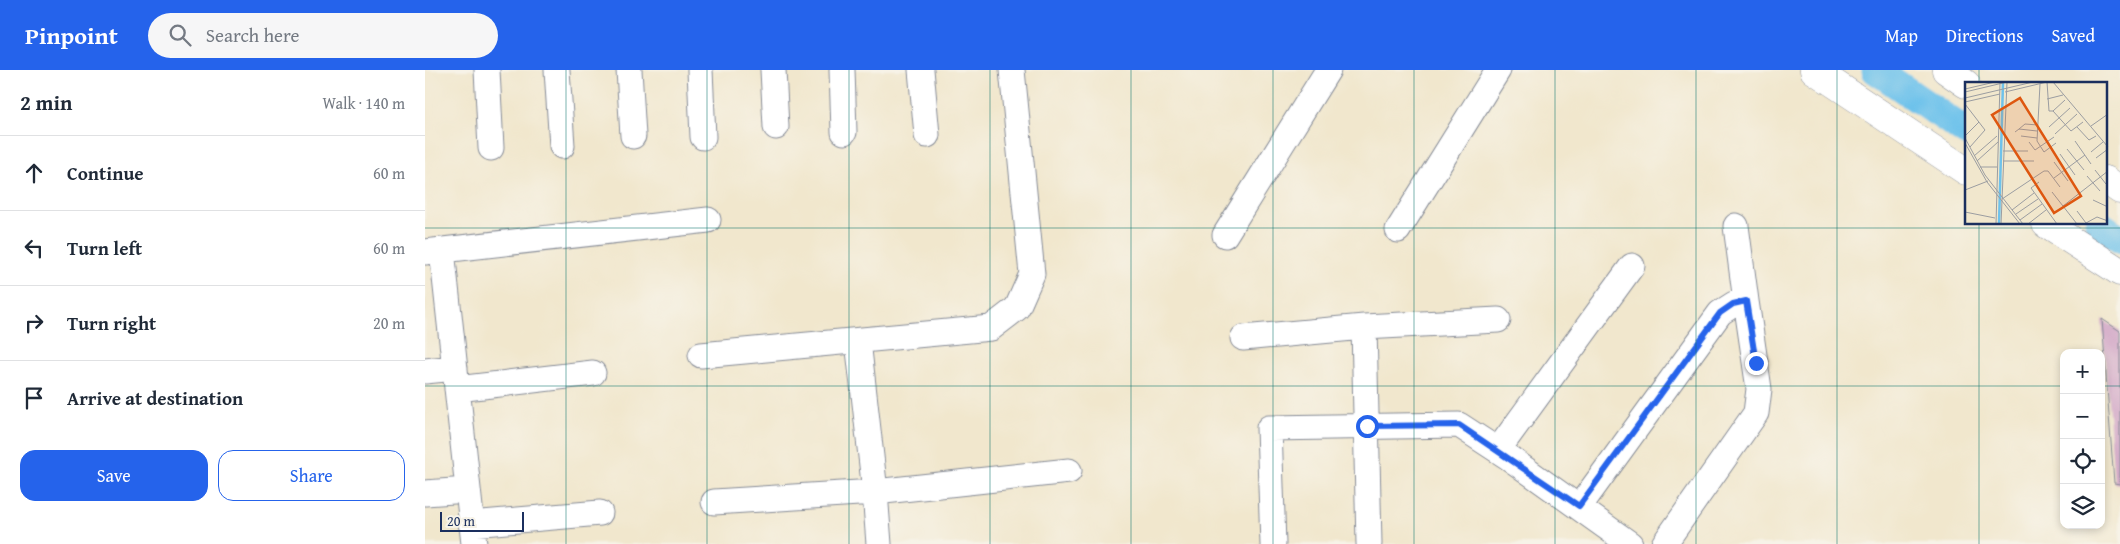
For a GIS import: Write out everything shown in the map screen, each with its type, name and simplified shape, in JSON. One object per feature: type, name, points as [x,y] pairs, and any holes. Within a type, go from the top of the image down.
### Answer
[{"type":"street","points":[[487,70],[491,148]]},
{"type":"street","points":[[557,70],[562,146]]},
{"type":"street","points":[[629,70],[633,136]]},
{"type":"street","points":[[700,70],[703,137]]},
{"type":"street","points":[[773,70],[776,127]]},
{"type":"street","points":[[842,70],[844,132]]},
{"type":"street","points":[[921,70],[927,135]]},
{"type":"street","points":[[701,356],[991,328],[1017,308],[1032,274],[1012,70]]},
{"type":"street","points":[[1225,236],[1328,70]]},
{"type":"street","points":[[1398,230],[1498,70]]},
{"type":"street","points":[[1814,70],[1965,170]]},
{"type":"street","points":[[1946,70],[1965,83]]},
{"type":"street","points":[[2107,181],[2120,190]]},
{"type":"street","points":[[600,513],[472,534],[456,378],[434,251],[708,220]]},
{"type":"street","points":[[2049,225],[2120,272]]},
{"type":"street","points":[[1665,544],[1756,413],[1759,389],[1736,226]]},
{"type":"street","points":[[1498,450],[1632,266]]},
{"type":"street","points":[[1579,506],[1720,313],[1733,304],[1746,301]]},
{"type":"street","points":[[1243,338],[1498,320]]},
{"type":"street","points":[[1364,328],[1369,544]]},
{"type":"street","points":[[858,341],[879,544]]},
{"type":"street","points":[[425,371],[456,378],[593,373]]},
{"type":"street","points":[[1273,544],[1269,428],[1459,425],[1579,506],[1629,544]]},
{"type":"street","points":[[714,502],[875,492],[1069,470]]},
{"type":"street","points":[[425,494],[468,490]]},
{"type":"building","points":[[2102,319],[2120,331],[2120,484],[2114,483]]},
{"type":"waterway","points":[[1876,70],[1965,131]]},
{"type":"waterway","points":[[2100,225],[2120,239]]},
{"type":"route","points":[[1367,426],[1459,425],[1579,506],[1720,313],[1733,304],[1746,301],[1756,363]]}]
